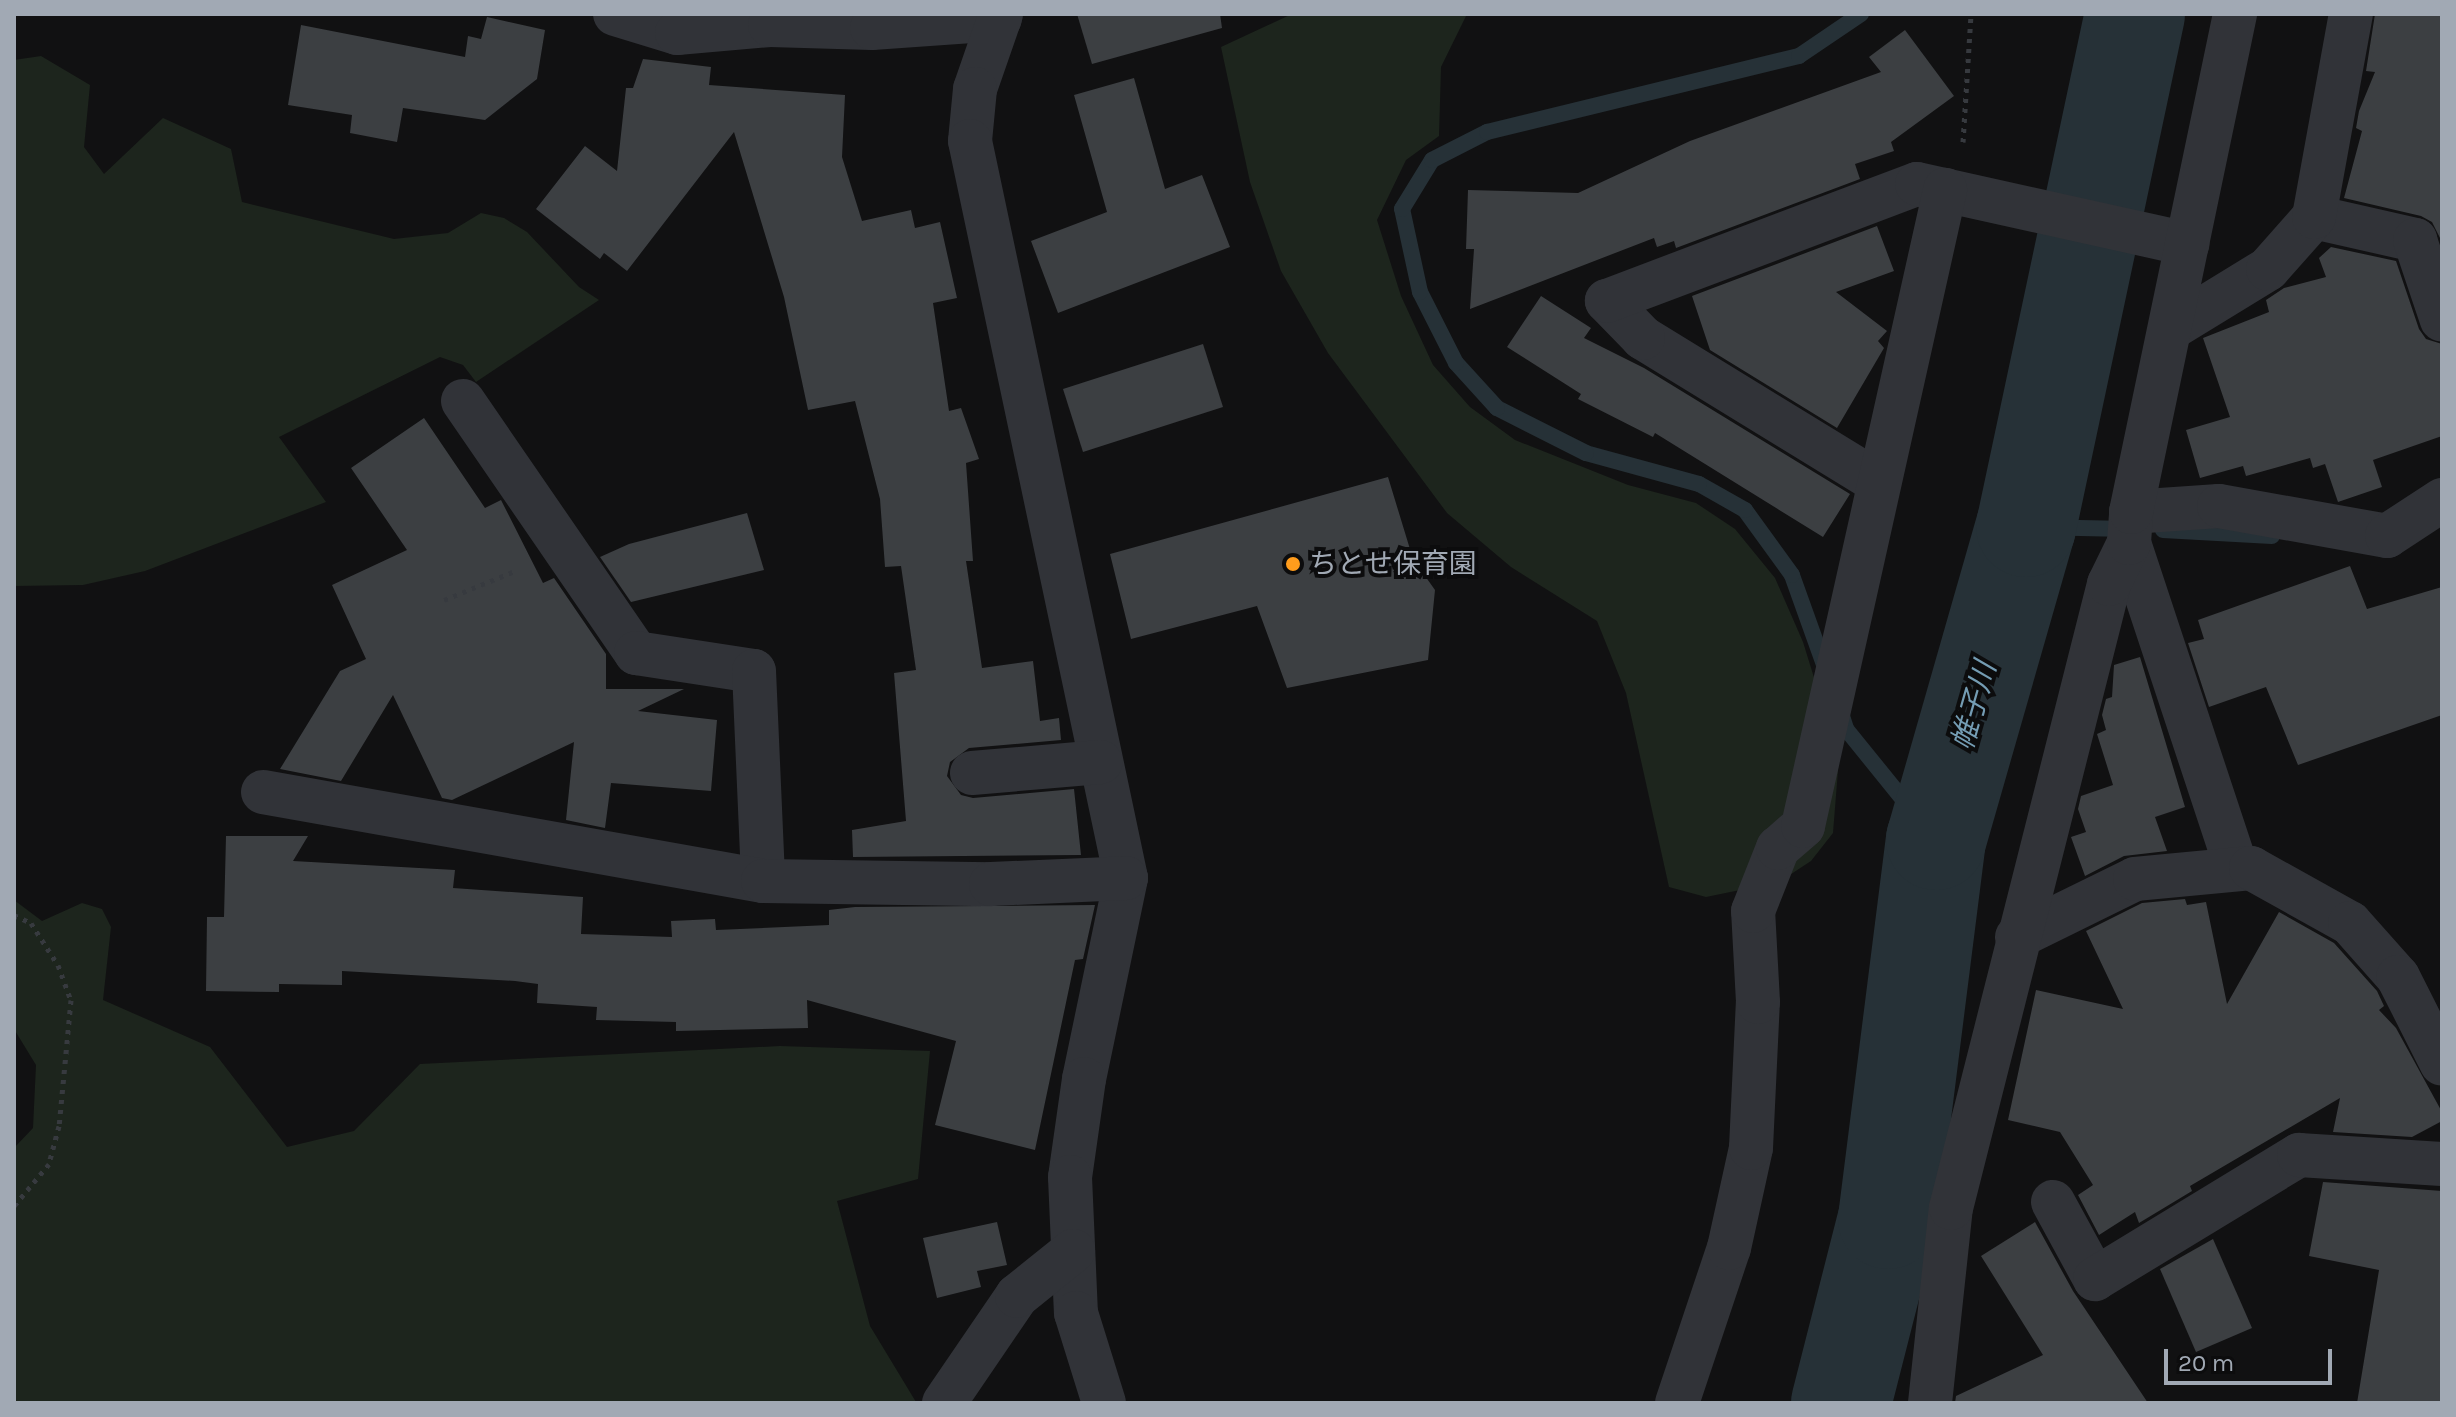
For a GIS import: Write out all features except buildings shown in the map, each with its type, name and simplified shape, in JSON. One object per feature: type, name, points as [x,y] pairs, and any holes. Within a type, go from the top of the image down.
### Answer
[{"type":"street","points":[[615,14],[677,33],[770,25],[1000,17],[975,89],[970,141],[1126,878],[1084,1079],[1070,1177],[1076,1313],[1104,1403]]},
{"type":"street","points":[[1930,1403],[1951,1208],[2017,937],[2109,584],[2130,528],[2235,14]]},
{"type":"street","points":[[2170,329],[2268,269],[2314,217],[2351,14]]},
{"type":"street","points":[[1878,482],[1643,338],[1607,301],[1917,184],[2187,244]]},
{"type":"street","points":[[1677,1403],[1729,1248],[1751,1148],[1758,1002],[1753,911],[1778,848],[1803,826],[1945,190]]},
{"type":"street","points":[[2314,217],[2415,240],[2442,320]]},
{"type":"street","points":[[463,401],[559,547],[636,653],[754,671],[763,881]]},
{"type":"street","points":[[2130,528],[2219,506],[2387,536],[2442,500]]},
{"type":"street","points":[[2130,528],[2236,867]]},
{"type":"street","points":[[972,773],[1101,762]]},
{"type":"street","points":[[263,792],[763,881],[991,884],[1126,878]]},
{"type":"street","points":[[2017,937],[2135,879],[2236,867],[2251,868],[2350,923],[2398,977],[2442,1064]]},
{"type":"street","points":[[2053,1202],[2095,1279],[2299,1155],[2442,1164]]},
{"type":"street","points":[[944,1403],[1017,1296],[1073,1251]]},
{"type":"path","points":[[1945,190],[1961,169],[1971,14]]},
{"type":"path","points":[[444,600],[559,547]]},
{"type":"path","points":[[14,915],[31,923],[58,965],[71,1000],[59,1126],[49,1164],[14,1206]]},
{"type":"shaded area","points":[[1292,14],[1467,14],[1441,67],[1439,136],[1406,160],[1377,220],[1401,296],[1433,365],[1470,407],[1515,440],[1628,485],[1696,503],[1735,529],[1775,578],[1803,642],[1839,758],[1833,833],[1811,861],[1779,882],[1706,897],[1669,887],[1626,693],[1597,621],[1511,567],[1447,513],[1328,353],[1281,271],[1250,182],[1221,47]]},
{"type":"shaded area","points":[[41,56],[90,85],[84,147],[104,174],[163,118],[231,149],[242,202],[394,239],[448,233],[481,213],[504,218],[527,232],[579,287],[599,300],[476,382],[463,365],[440,357],[279,437],[326,502],[145,571],[83,585],[14,586],[14,60]]},
{"type":"shaded area","points":[[14,900],[42,921],[82,903],[102,909],[111,927],[103,1000],[210,1047],[287,1147],[354,1131],[420,1064],[780,1046],[930,1051],[918,1179],[837,1201],[870,1326],[916,1402],[14,1403],[14,1148],[33,1128],[36,1065],[14,1029]]},
{"type":"waterway","points":[[1827,673],[1792,575],[1745,510],[1699,484],[1586,453],[1497,408],[1456,363],[1420,292],[1402,209],[1432,160],[1487,132],[1799,56],[1861,14]]},
{"type":"waterway","name":"帷子川","points":[[1841,1403],[1888,1219],[1936,840],[2026,527],[2135,14]]},
{"type":"waterway","points":[[2026,527],[2128,529]]},
{"type":"waterway","points":[[2163,530],[2272,536]]},
{"type":"waterway","points":[[1840,710],[1846,729],[1936,840]]},
{"type":"place","name":"ちとせ保育園","points":[[1293,564]]}]
